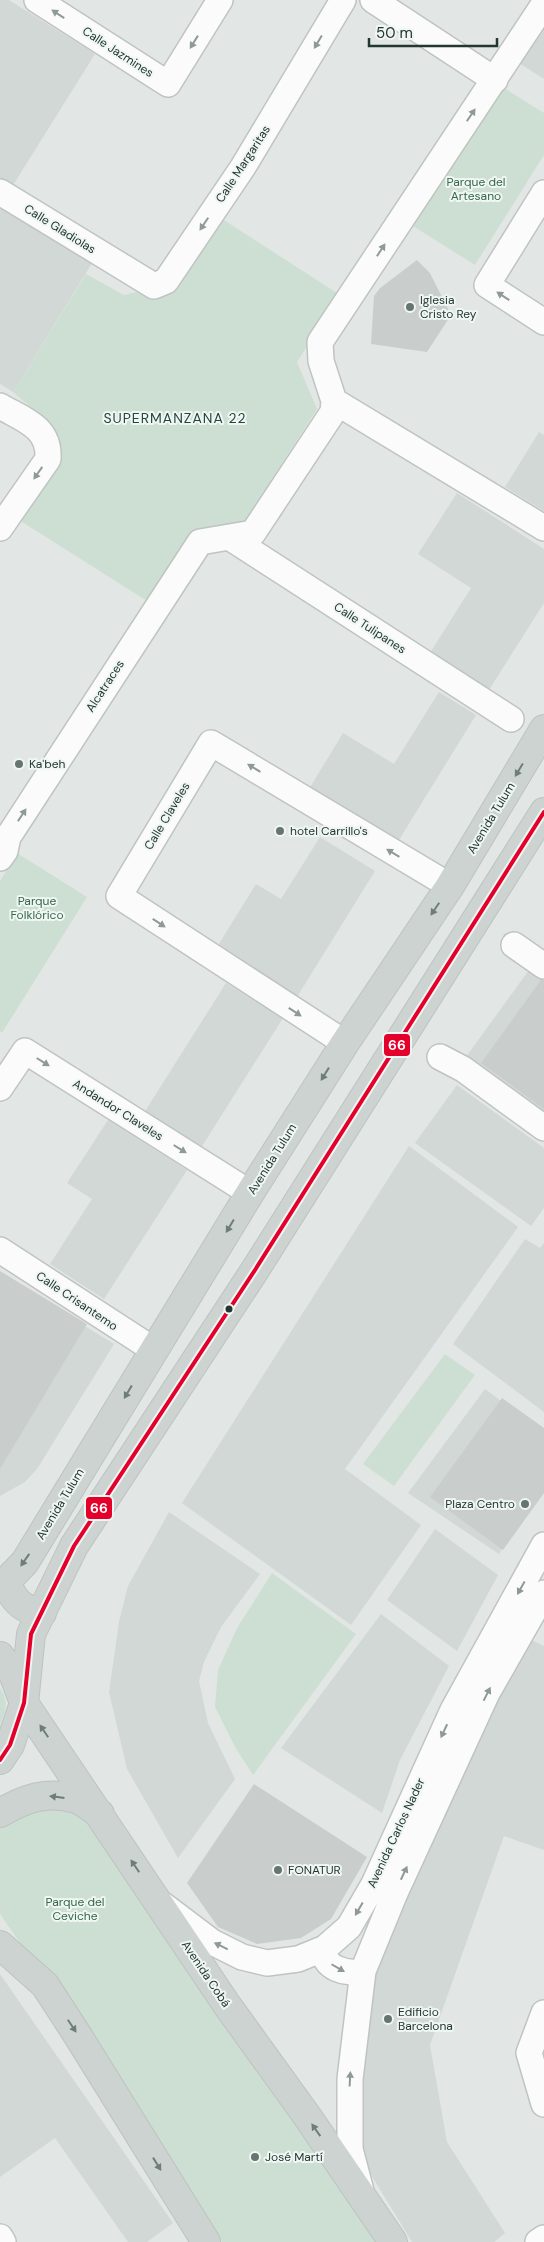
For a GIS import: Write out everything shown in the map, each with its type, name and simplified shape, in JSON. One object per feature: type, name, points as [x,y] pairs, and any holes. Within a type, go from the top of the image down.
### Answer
[{"type":"main road","name":"Avenida Tulum","points":[[4,1585],[25,1562],[250,1193],[344,1043],[450,886],[544,729]]},
{"type":"main road","points":[[0,1760],[10,1745],[24,1703],[31,1634],[74,1546],[255,1270],[544,812]]},
{"type":"main road","points":[[4,1585],[19,1604],[34,1612],[42,1613]]},
{"type":"main road","name":"Avenida Cobá","points":[[0,1656],[12,1671],[24,1703],[101,1814],[227,2005],[393,2242]]},
{"type":"main road","points":[[0,1813],[22,1800],[49,1796],[76,1799],[101,1814]]},
{"type":"main road","points":[[3,1945],[45,1985],[78,2036],[201,2240]]},
{"type":"street","name":"Calle Jazmines","points":[[36,0],[168,84],[220,0]]},
{"type":"street","name":"Calle Margaritas","points":[[120,265],[154,286],[166,281],[242,167],[344,0]]},
{"type":"street","points":[[373,0],[495,80]]},
{"type":"street","points":[[544,4],[378,254],[355,292],[320,342],[321,361],[334,401],[544,528]]},
{"type":"street","name":"Calle Gladiolas","points":[[0,192],[120,265]]},
{"type":"street","points":[[544,193],[487,285],[544,322]]},
{"type":"street","name":"Alcatraces","points":[[3,843],[200,542],[252,533],[332,412],[334,401]]},
{"type":"street","points":[[0,406],[42,431],[49,448],[48,459],[0,528]]},
{"type":"street","name":"Calle Tulipanes","points":[[229,537],[511,720]]},
{"type":"street","name":"Calle Claveles","points":[[344,1043],[119,896],[212,743],[450,886]]},
{"type":"street","points":[[514,944],[544,966]]},
{"type":"street","name":"Andandor Claveles","points":[[0,1088],[24,1051],[250,1193]]},
{"type":"street","points":[[440,1057],[463,1069],[544,1128]]},
{"type":"street","name":"Calle Crisantemo","points":[[0,1250],[154,1350]]},
{"type":"street","name":"Avenida Carlos Nader","points":[[158,1901],[212,1942],[242,1956],[267,1962],[298,1959],[325,1948],[349,1927],[374,1884],[454,1710],[544,1545]]},
{"type":"street","name":"Avenida Carlos Nader","points":[[362,2196],[350,2148],[350,2079],[363,1970],[395,1893],[488,1693],[540,1608]]},
{"type":"street","points":[[325,1948],[326,1957],[335,1968],[348,1973],[363,1970]]},
{"type":"street","points":[[544,2013],[537,2052],[544,2104]]},
{"type":"street","points":[[0,2237],[3,2242]]},
{"type":"street","points":[[538,2242],[544,2238]]},
{"type":"shaded area","points":[[0,0],[9,0],[95,54],[5,198],[0,195]]},
{"type":"shaded area","points":[[544,8],[544,79],[511,58]]},
{"type":"shaded area","points":[[0,202],[94,260],[13,392],[0,384]]},
{"type":"shaded area","points":[[539,432],[544,435],[544,511],[505,487]]},
{"type":"shaded area","points":[[457,493],[544,549],[544,603],[487,693],[428,656],[471,588],[418,554]]},
{"type":"shaded area","points":[[439,692],[476,715],[394,848],[306,794],[343,733],[394,764]]},
{"type":"shaded area","points":[[320,837],[375,871],[297,997],[217,947],[256,884],[281,899]]},
{"type":"shaded area","points":[[529,970],[544,981],[544,1119],[463,1061]]},
{"type":"shaded area","points":[[226,983],[283,1018],[199,1151],[142,1116]]},
{"type":"shaded area","points":[[457,1085],[544,1148],[544,1208],[531,1226],[415,1143]]},
{"type":"shaded area","points":[[108,1120],[187,1170],[104,1299],[50,1264],[92,1199],[67,1183]]},
{"type":"shaded area","points":[[409,1146],[518,1227],[345,1469],[421,1525],[351,1625],[182,1503]]},
{"type":"shaded area","points":[[525,1239],[540,1248],[544,1243],[544,1412],[453,1344]]},
{"type":"shaded area","points":[[0,1274],[114,1344],[37,1469],[25,1482],[0,1496]]},
{"type":"shaded area","points":[[485,1389],[544,1433],[544,1474],[499,1554],[408,1493]]},
{"type":"shaded area","points":[[169,1512],[260,1574],[221,1627],[204,1662],[199,1681],[208,1723],[235,1779],[178,1858],[127,1769],[109,1692],[119,1622],[128,1586]]},
{"type":"shaded area","points":[[435,1529],[498,1575],[457,1651],[387,1600]]},
{"type":"shaded area","points":[[381,1614],[449,1666],[400,1760],[382,1813],[281,1748]]},
{"type":"shaded area","points":[[530,1639],[544,1646],[544,1850],[504,1836],[430,2045],[447,2142],[505,2233],[494,2242],[412,2242],[356,2150],[369,1970],[489,1710]]},
{"type":"shaded area","points":[[0,1974],[173,2223],[147,2242],[128,2242],[55,2138],[0,2177]]},
{"type":"green space","name":"Parque del Artesano","points":[[496,83],[544,113],[544,155],[475,265],[408,223]]},
{"type":"green space","points":[[207,209],[340,295],[297,362],[317,409],[243,524],[195,532],[147,601],[19,520],[58,461],[48,422],[13,392],[86,274],[124,295],[153,288]]},
{"type":"green space","name":"Parque Folklórico","points":[[17,853],[87,897],[2,1033],[0,1031],[0,881]]},
{"type":"green space","points":[[445,1354],[475,1375],[394,1486],[363,1464]]},
{"type":"green space","points":[[272,1573],[356,1634],[253,1775],[235,1747],[215,1707],[218,1670],[237,1628]]},
{"type":"green space","points":[[0,1688],[5,1697],[6,1706],[0,1725]]},
{"type":"green space","name":"Parque del Ceviche","points":[[43,1802],[91,1818],[379,2242],[222,2242],[181,2177],[0,1914],[0,1824]]},
{"type":"building","name":"Iglesia Cristo Rey","points":[[417,260],[430,273],[451,315],[427,352],[371,344],[374,296],[380,288]]},
{"type":"building","points":[[541,980],[544,980],[544,1109],[481,1063]]},
{"type":"building","points":[[0,1271],[87,1324],[0,1469]]},
{"type":"building","points":[[502,1398],[544,1428],[544,1493],[503,1550],[430,1497]]},
{"type":"building","name":"FONATUR","points":[[254,1784],[367,1857],[331,1919],[301,1938],[257,1944],[218,1927],[187,1883]]},
{"type":"transit line","name":"66","points":[[0,1760],[10,1745],[24,1703],[31,1634],[74,1546],[255,1270],[544,812]]},
{"type":"place","name":"Iglesia Cristo Rey","points":[[410,307]]},
{"type":"place","name":"Ka'beh","points":[[19,764]]},
{"type":"place","name":"hotel Carrillo's","points":[[280,831]]},
{"type":"place","name":"Plaza Centro","points":[[525,1504]]},
{"type":"place","name":"FONATUR","points":[[278,1870]]},
{"type":"place","name":"Edificio Barcelona","points":[[388,2019]]},
{"type":"place","name":"José Martí","points":[[255,2157]]},
{"type":"district","name":"SUPERMANZANA 22","points":[[175,418]]}]
